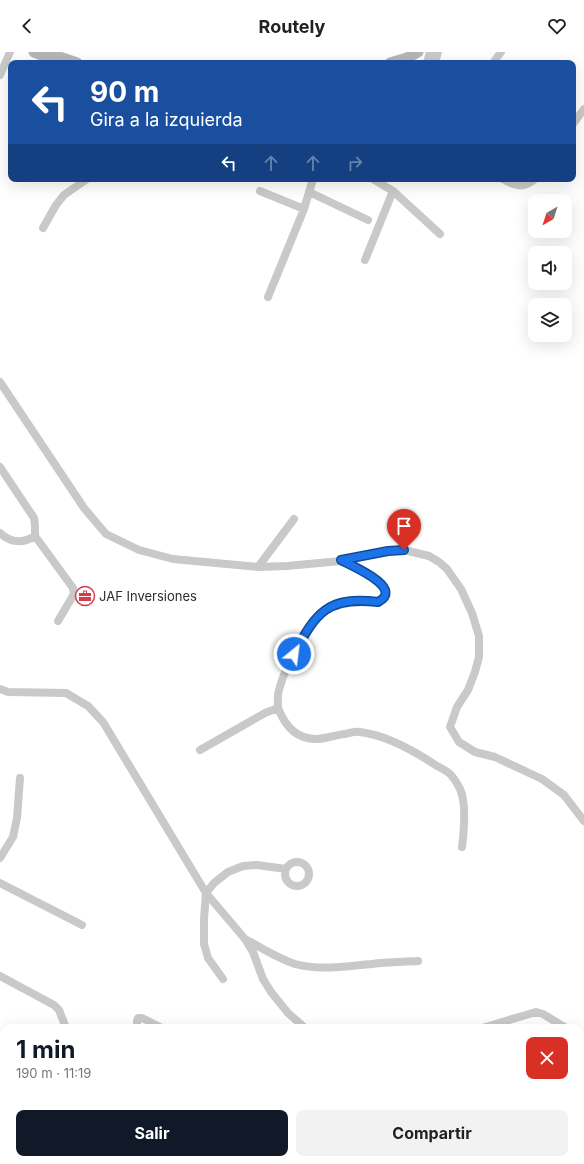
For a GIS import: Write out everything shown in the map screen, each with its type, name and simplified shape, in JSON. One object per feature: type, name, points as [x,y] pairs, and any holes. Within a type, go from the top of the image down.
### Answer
[{"type":"main road","points":[[34,52],[63,56]]},
{"type":"main road","points":[[45,52],[74,60]]},
{"type":"main road","points":[[400,60],[418,52]]},
{"type":"street","points":[[0,75],[10,52]]},
{"type":"street","points":[[576,120],[584,108]]},
{"type":"street","points":[[43,228],[56,205],[64,195],[83,182]]},
{"type":"street","points":[[268,297],[304,209],[312,182]]},
{"type":"street","points":[[378,182],[393,190],[440,234]]},
{"type":"street","points":[[509,182],[524,186],[530,182]]},
{"type":"street","points":[[365,260],[393,190]]},
{"type":"street","points":[[260,191],[304,209]]},
{"type":"street","points":[[309,192],[368,220]]},
{"type":"street","points":[[0,382],[84,508],[106,534],[139,550],[174,559],[258,567],[287,566],[341,560],[388,551],[404,550],[429,556],[447,569],[460,589],[472,613],[479,636],[479,657],[475,672],[468,690],[457,707],[450,727],[459,742],[475,752],[494,757],[542,778],[564,795],[584,821]]},
{"type":"street","points":[[0,467],[34,518],[35,536],[72,588],[74,594],[58,621]]},
{"type":"street","points":[[258,567],[294,519]]},
{"type":"street","points":[[0,532],[11,541],[20,542],[35,536]]},
{"type":"street","points":[[341,560],[376,579],[385,589],[386,594],[382,600],[378,602],[343,602],[332,606],[321,614],[311,626],[289,664],[278,691],[278,708],[282,719],[297,735],[309,739],[319,739],[358,732],[384,738],[430,761],[450,774],[461,790],[463,802],[464,826],[462,847]]},
{"type":"street","points":[[0,689],[8,692],[66,693],[88,706],[103,722],[206,893],[245,939],[253,952],[263,979],[271,992],[288,1013],[300,1024]]},
{"type":"street","points":[[200,750],[278,708]]},
{"type":"street","points":[[0,858],[14,837],[20,778]]},
{"type":"street","points":[[223,979],[208,958],[204,944],[206,893],[214,883],[228,872],[243,866],[257,865],[286,869]]},
{"type":"street","points":[[0,883],[82,925]]},
{"type":"street","points":[[245,939],[279,958],[296,964],[312,967],[327,968],[418,961]]},
{"type":"street","points":[[0,976],[54,1005],[59,1010],[64,1024]]},
{"type":"street","points":[[496,1024],[536,1012],[543,1014],[559,1024]]},
{"type":"street","points":[[137,1024],[138,1018],[142,1018],[154,1024]]},
{"type":"place","name":"JAF Inversiones","points":[[85,596]]},
{"type":"route","points":[[294,654],[311,626],[321,614],[332,606],[343,602],[352,601],[378,602],[382,600],[386,594],[385,589],[376,579],[341,560],[388,551],[404,550]]}]
